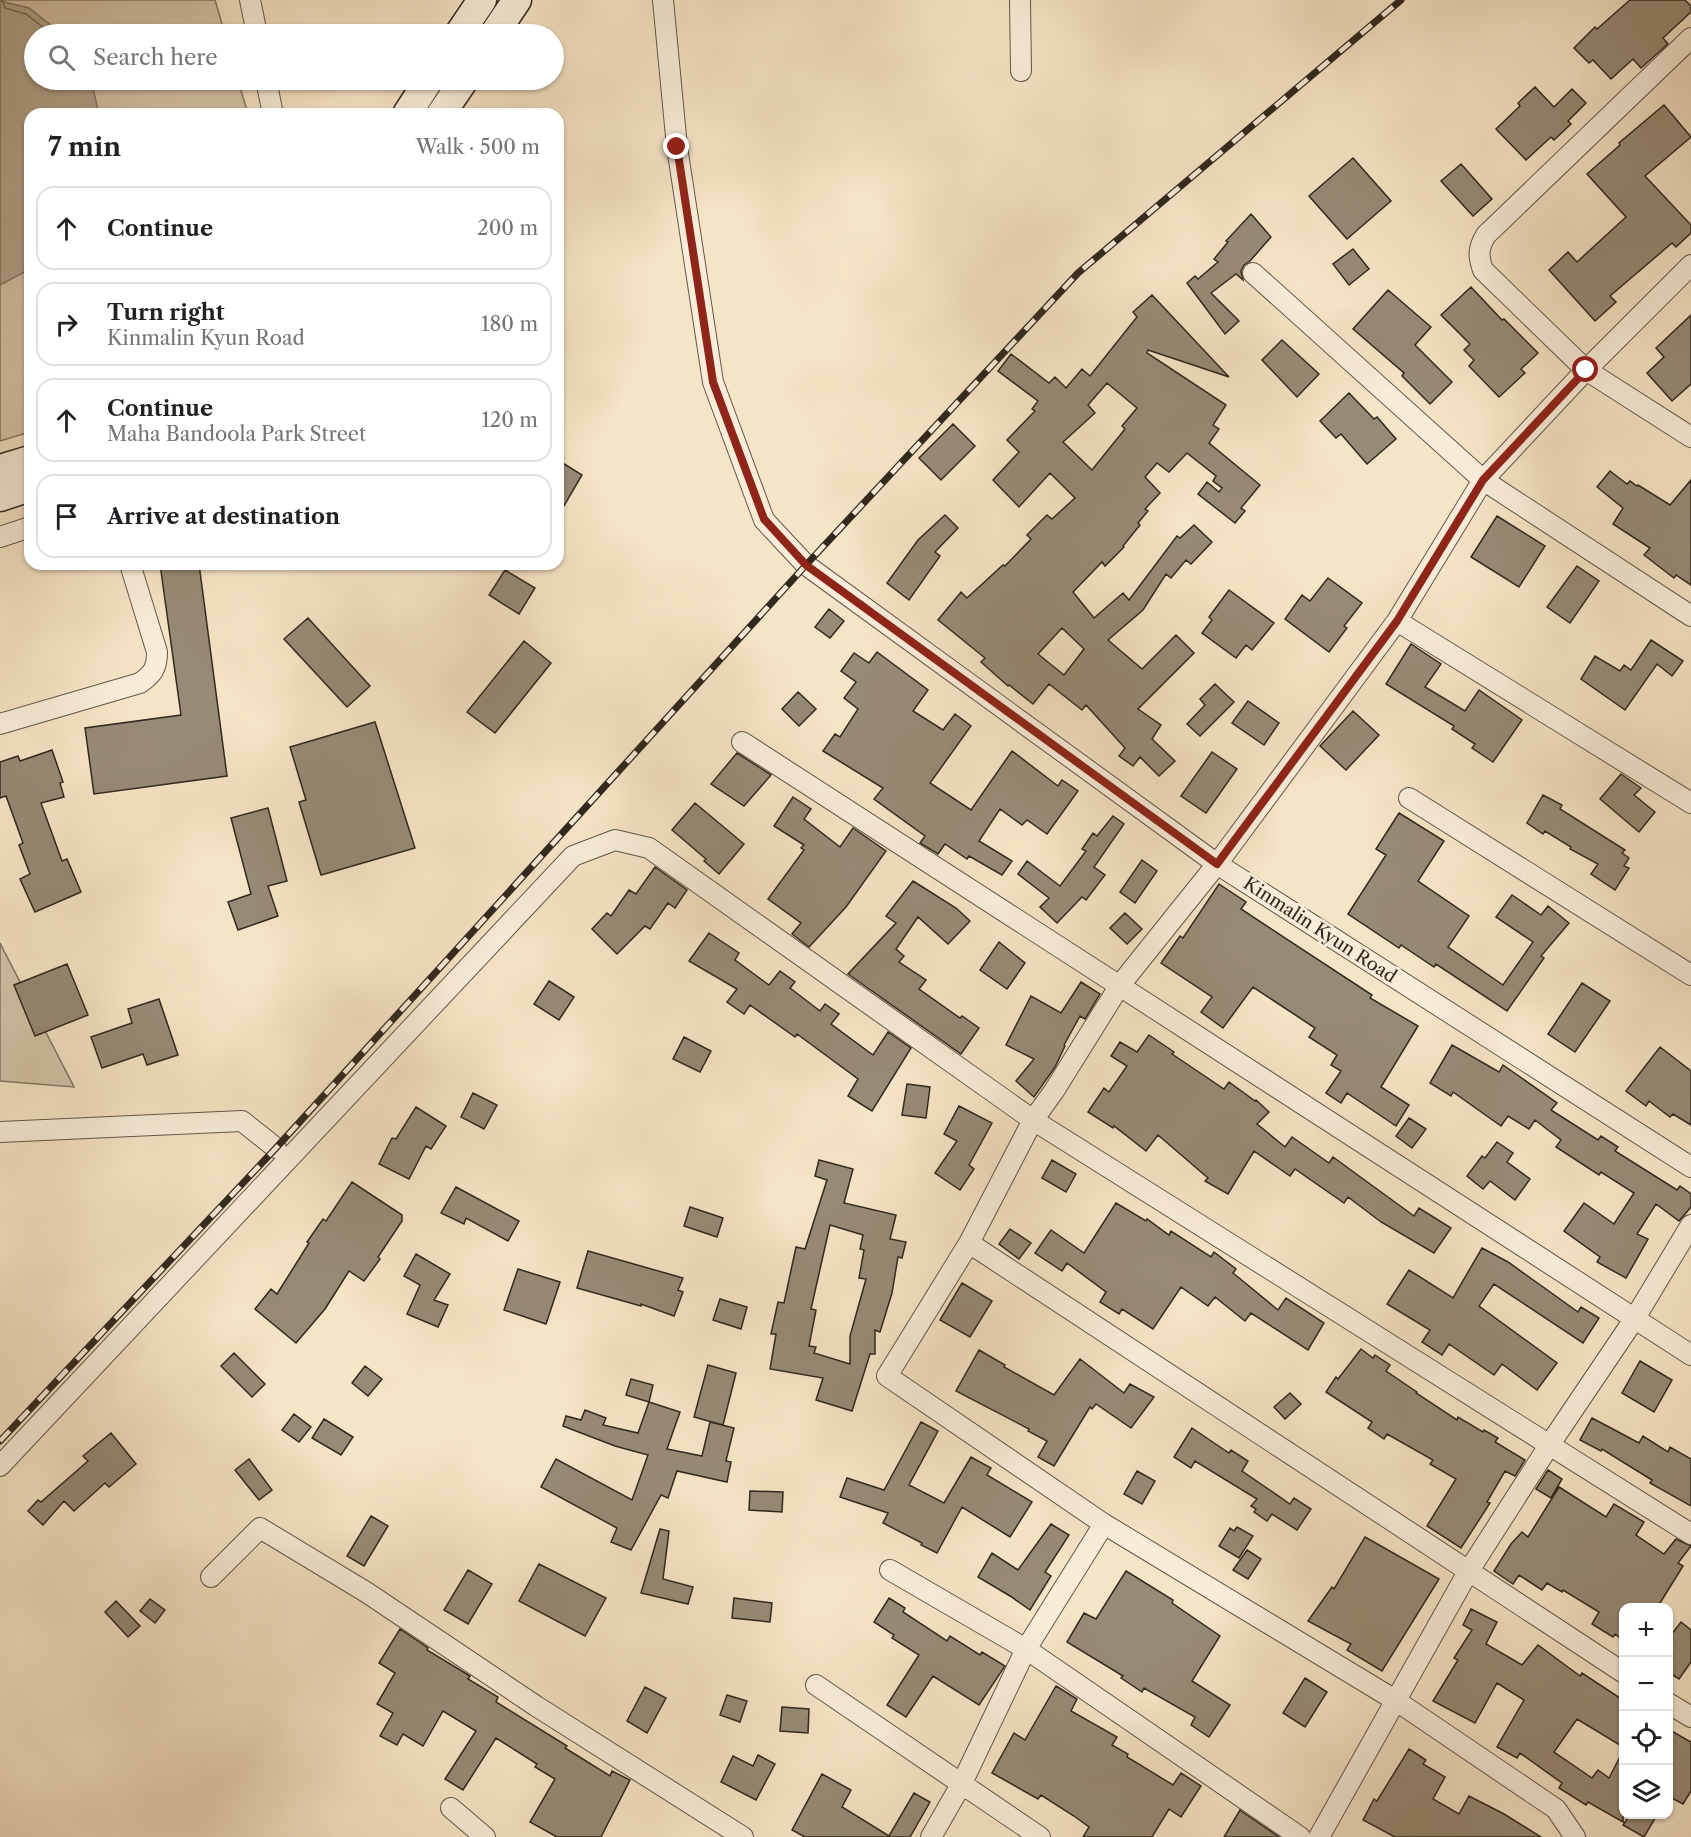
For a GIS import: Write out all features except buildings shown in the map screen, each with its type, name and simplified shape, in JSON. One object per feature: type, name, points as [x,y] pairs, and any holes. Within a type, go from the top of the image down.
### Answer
[{"type":"main road","points":[[466,24],[482,0]]},
{"type":"main road","points":[[501,24],[517,0]]},
{"type":"main road","points":[[411,108],[423,90]]},
{"type":"main road","points":[[445,108],[457,90]]},
{"type":"main road","points":[[0,469],[24,461]]},
{"type":"main road","points":[[0,497],[24,489]]},
{"type":"street","points":[[250,0],[255,24]]},
{"type":"street","name":"Kinmalin Kyun Road","points":[[663,0],[677,147],[713,382],[764,519],[806,565],[1217,864],[1691,1167]]},
{"type":"street","points":[[1020,0],[1022,71]]},
{"type":"street","points":[[1691,38],[1486,235],[1479,246],[1479,260],[1483,270],[1586,370],[1691,436]]},
{"type":"street","points":[[268,90],[272,108]]},
{"type":"street","points":[[1575,1837],[1556,1809],[1395,1700],[1104,1524],[887,1376],[969,1244],[1033,1120],[1054,1091],[1120,985],[1217,864],[1397,621],[1483,480],[1586,370],[1691,265]]},
{"type":"street","points":[[1253,273],[1483,480],[1691,616]]},
{"type":"street","points":[[0,537],[24,529]]},
{"type":"street","points":[[0,724],[140,683],[152,675],[157,664],[156,646],[132,570]]},
{"type":"street","points":[[1397,621],[1691,803]]},
{"type":"street","points":[[742,742],[1691,1355]]},
{"type":"street","points":[[1409,798],[1691,975]]},
{"type":"street","points":[[0,1466],[573,856],[615,840],[650,848],[1033,1120],[1691,1534]]},
{"type":"street","points":[[0,1132],[242,1121],[276,1148]]},
{"type":"street","points":[[1319,1837],[1468,1572],[1550,1444],[1635,1318],[1691,1225]]},
{"type":"street","points":[[969,1244],[1619,1671]]},
{"type":"street","points":[[931,1837],[962,1783],[1026,1649],[1104,1524]]},
{"type":"street","points":[[211,1577],[260,1528],[366,1592],[536,1706],[743,1837]]},
{"type":"street","points":[[890,1570],[1026,1649],[1300,1837]]},
{"type":"street","points":[[816,1685],[1040,1837]]},
{"type":"street","points":[[1673,1706],[1691,1717]]},
{"type":"street","points":[[450,1808],[485,1837]]},
{"type":"shaded area","points":[[0,0],[215,0],[222,24],[24,24],[24,90],[241,90],[246,108],[24,108],[24,434],[0,441]]},
{"type":"shaded area","points":[[0,943],[74,1087],[0,1081]]},
{"type":"water","points":[[0,1],[29,8],[49,24],[24,24],[24,90],[93,90],[98,108],[24,108],[24,272],[0,285]]},
{"type":"railway","points":[[0,1441],[276,1148],[806,565],[1078,273],[1401,0]]},
{"type":"route","points":[[677,147],[713,382],[764,519],[806,565],[1217,864],[1397,621],[1483,480],[1586,370]]}]
